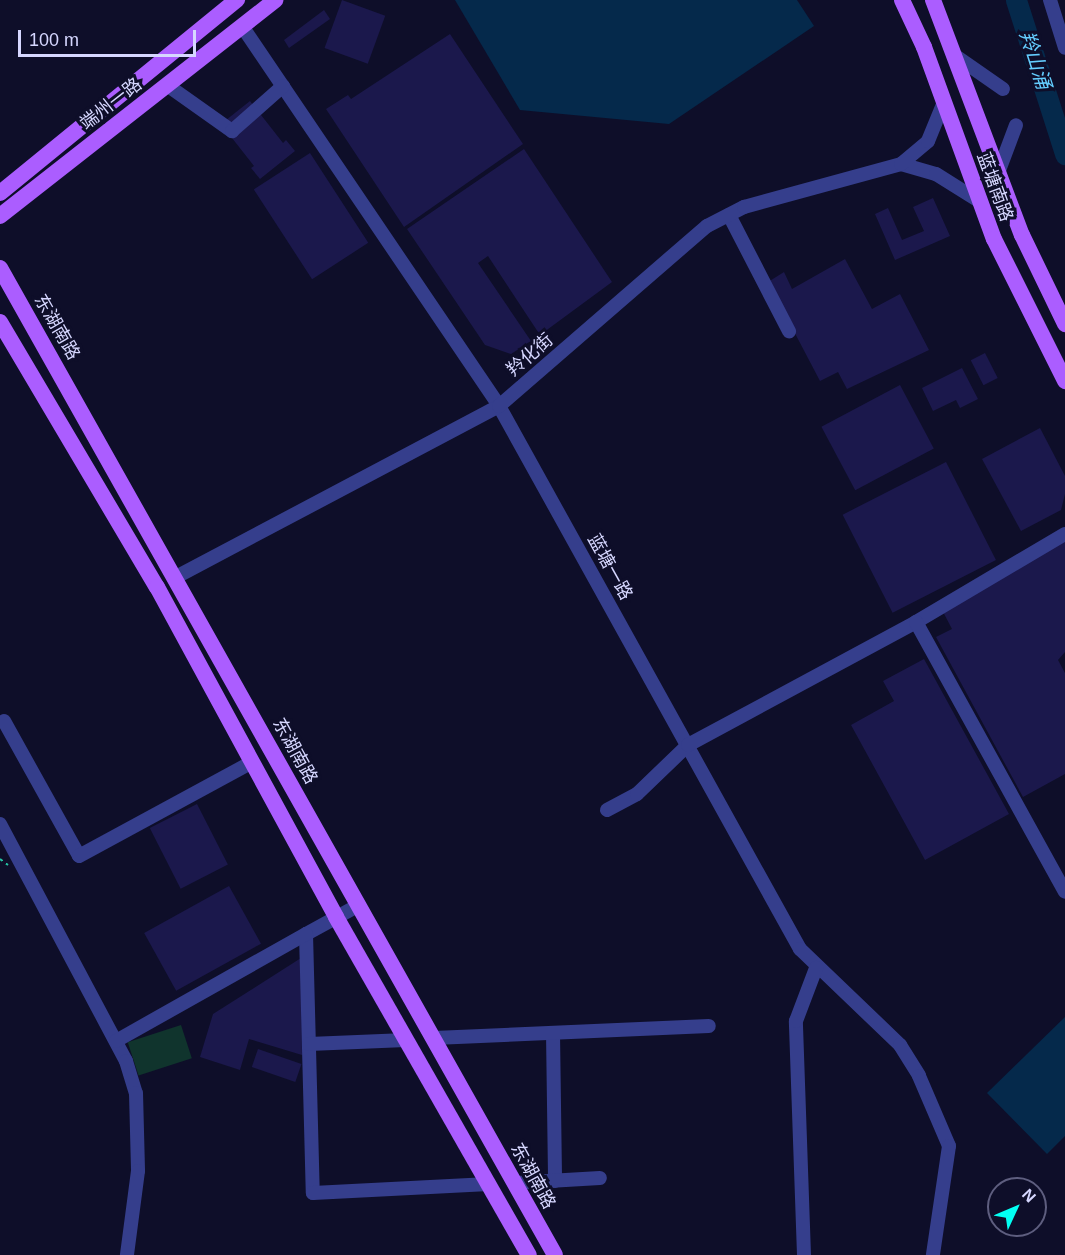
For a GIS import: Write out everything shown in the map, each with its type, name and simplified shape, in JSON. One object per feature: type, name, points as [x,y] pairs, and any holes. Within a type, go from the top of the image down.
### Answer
[{"type":"main road","name":"端州一路","points":[[0,193],[237,0]]},
{"type":"main road","name":"端州一路","points":[[0,216],[274,0]]},
{"type":"main road","name":"蓝塘南路","points":[[902,0],[944,102],[979,201],[1014,285],[1065,381]]},
{"type":"main road","name":"蓝塘南路","points":[[933,0],[957,57],[998,173],[1027,245],[1065,324]]},
{"type":"main road","name":"东湖南路","points":[[0,268],[66,381],[555,1255]]},
{"type":"main road","points":[[0,322],[157,588],[336,916],[529,1255]]},
{"type":"main road","points":[[42,394],[66,381]]},
{"type":"street","points":[[1050,0],[1065,48]]},
{"type":"street","name":"蓝塘一路","points":[[242,26],[499,406],[800,949],[816,968],[900,1045],[942,1122],[949,1146],[933,1255]]},
{"type":"street","points":[[957,57],[1003,89]]},
{"type":"street","points":[[167,85],[232,131],[283,86]]},
{"type":"street","points":[[901,164],[928,141],[944,102]]},
{"type":"street","points":[[998,173],[1016,125]]},
{"type":"street","points":[[901,164],[936,174],[979,201]]},
{"type":"street","name":"羚化街","points":[[176,577],[499,406],[707,226],[744,207],[901,164]]},
{"type":"street","points":[[729,215],[789,331]]},
{"type":"street","points":[[607,810],[637,794],[688,745],[916,622],[1065,534]]},
{"type":"street","points":[[916,622],[1065,892]]},
{"type":"street","points":[[4,721],[79,856],[252,762]]},
{"type":"street","points":[[0,824],[116,1041],[136,1093],[140,1127],[138,1171],[127,1255]]},
{"type":"street","points":[[116,1041],[359,905]]},
{"type":"street","points":[[306,934],[314,1193],[489,1184]]},
{"type":"street","points":[[804,1255],[796,1021],[816,968]]},
{"type":"street","points":[[434,1038],[709,1026]]},
{"type":"street","points":[[553,1033],[555,1181]]},
{"type":"street","points":[[309,1044],[406,1040]]},
{"type":"street","points":[[514,1183],[600,1178]]},
{"type":"green space","points":[[181,1025],[192,1058],[139,1076],[128,1042]]},
{"type":"water","points":[[455,0],[797,0],[814,26],[669,124],[520,110]]},
{"type":"water","points":[[1065,1017],[1065,1136],[1047,1154],[987,1093]]},
{"type":"building","points":[[342,0],[385,16],[368,64],[325,48]]},
{"type":"building","points":[[324,10],[330,19],[289,48],[284,40]]},
{"type":"building","points":[[450,34],[523,144],[404,227],[326,109],[348,95],[351,99]]},
{"type":"building","points":[[250,101],[283,143],[286,140],[295,151],[260,179],[251,168],[254,166],[221,124]]},
{"type":"building","points":[[524,149],[612,282],[540,335],[488,256],[478,263],[531,341],[511,354],[485,345],[407,229]]},
{"type":"building","points":[[310,153],[368,243],[312,279],[254,189]]},
{"type":"building","points":[[933,198],[950,236],[895,260],[875,214],[888,208],[902,240],[924,231],[913,207]]},
{"type":"building","points":[[845,259],[872,309],[900,294],[929,350],[847,389],[838,372],[820,381],[768,282],[784,272],[792,289]]},
{"type":"building","points":[[985,353],[998,378],[983,385],[971,360]]},
{"type":"building","points":[[962,368],[978,399],[960,408],[956,400],[933,411],[922,388]]},
{"type":"building","points":[[900,385],[934,449],[855,490],[821,427]]},
{"type":"building","points":[[1040,428],[1065,476],[1065,494],[1061,510],[1021,531],[982,459]]},
{"type":"building","points":[[946,462],[996,560],[893,613],[843,515]]},
{"type":"building","points":[[1065,541],[1065,652],[1058,660],[1065,673],[1065,774],[1023,797],[936,637],[952,629],[941,608]]},
{"type":"building","points":[[924,659],[1009,814],[925,860],[851,725],[894,701],[883,681]]},
{"type":"building","points":[[197,804],[228,865],[181,889],[150,828]]},
{"type":"building","points":[[229,886],[261,944],[176,991],[144,933]]},
{"type":"building","points":[[301,958],[302,1055],[249,1039],[240,1070],[200,1057],[213,1014]]},
{"type":"building","points":[[258,1049],[301,1064],[295,1082],[252,1067]]},
{"type":"waterway","name":"羚山涌","points":[[1016,0],[1065,154]]}]
